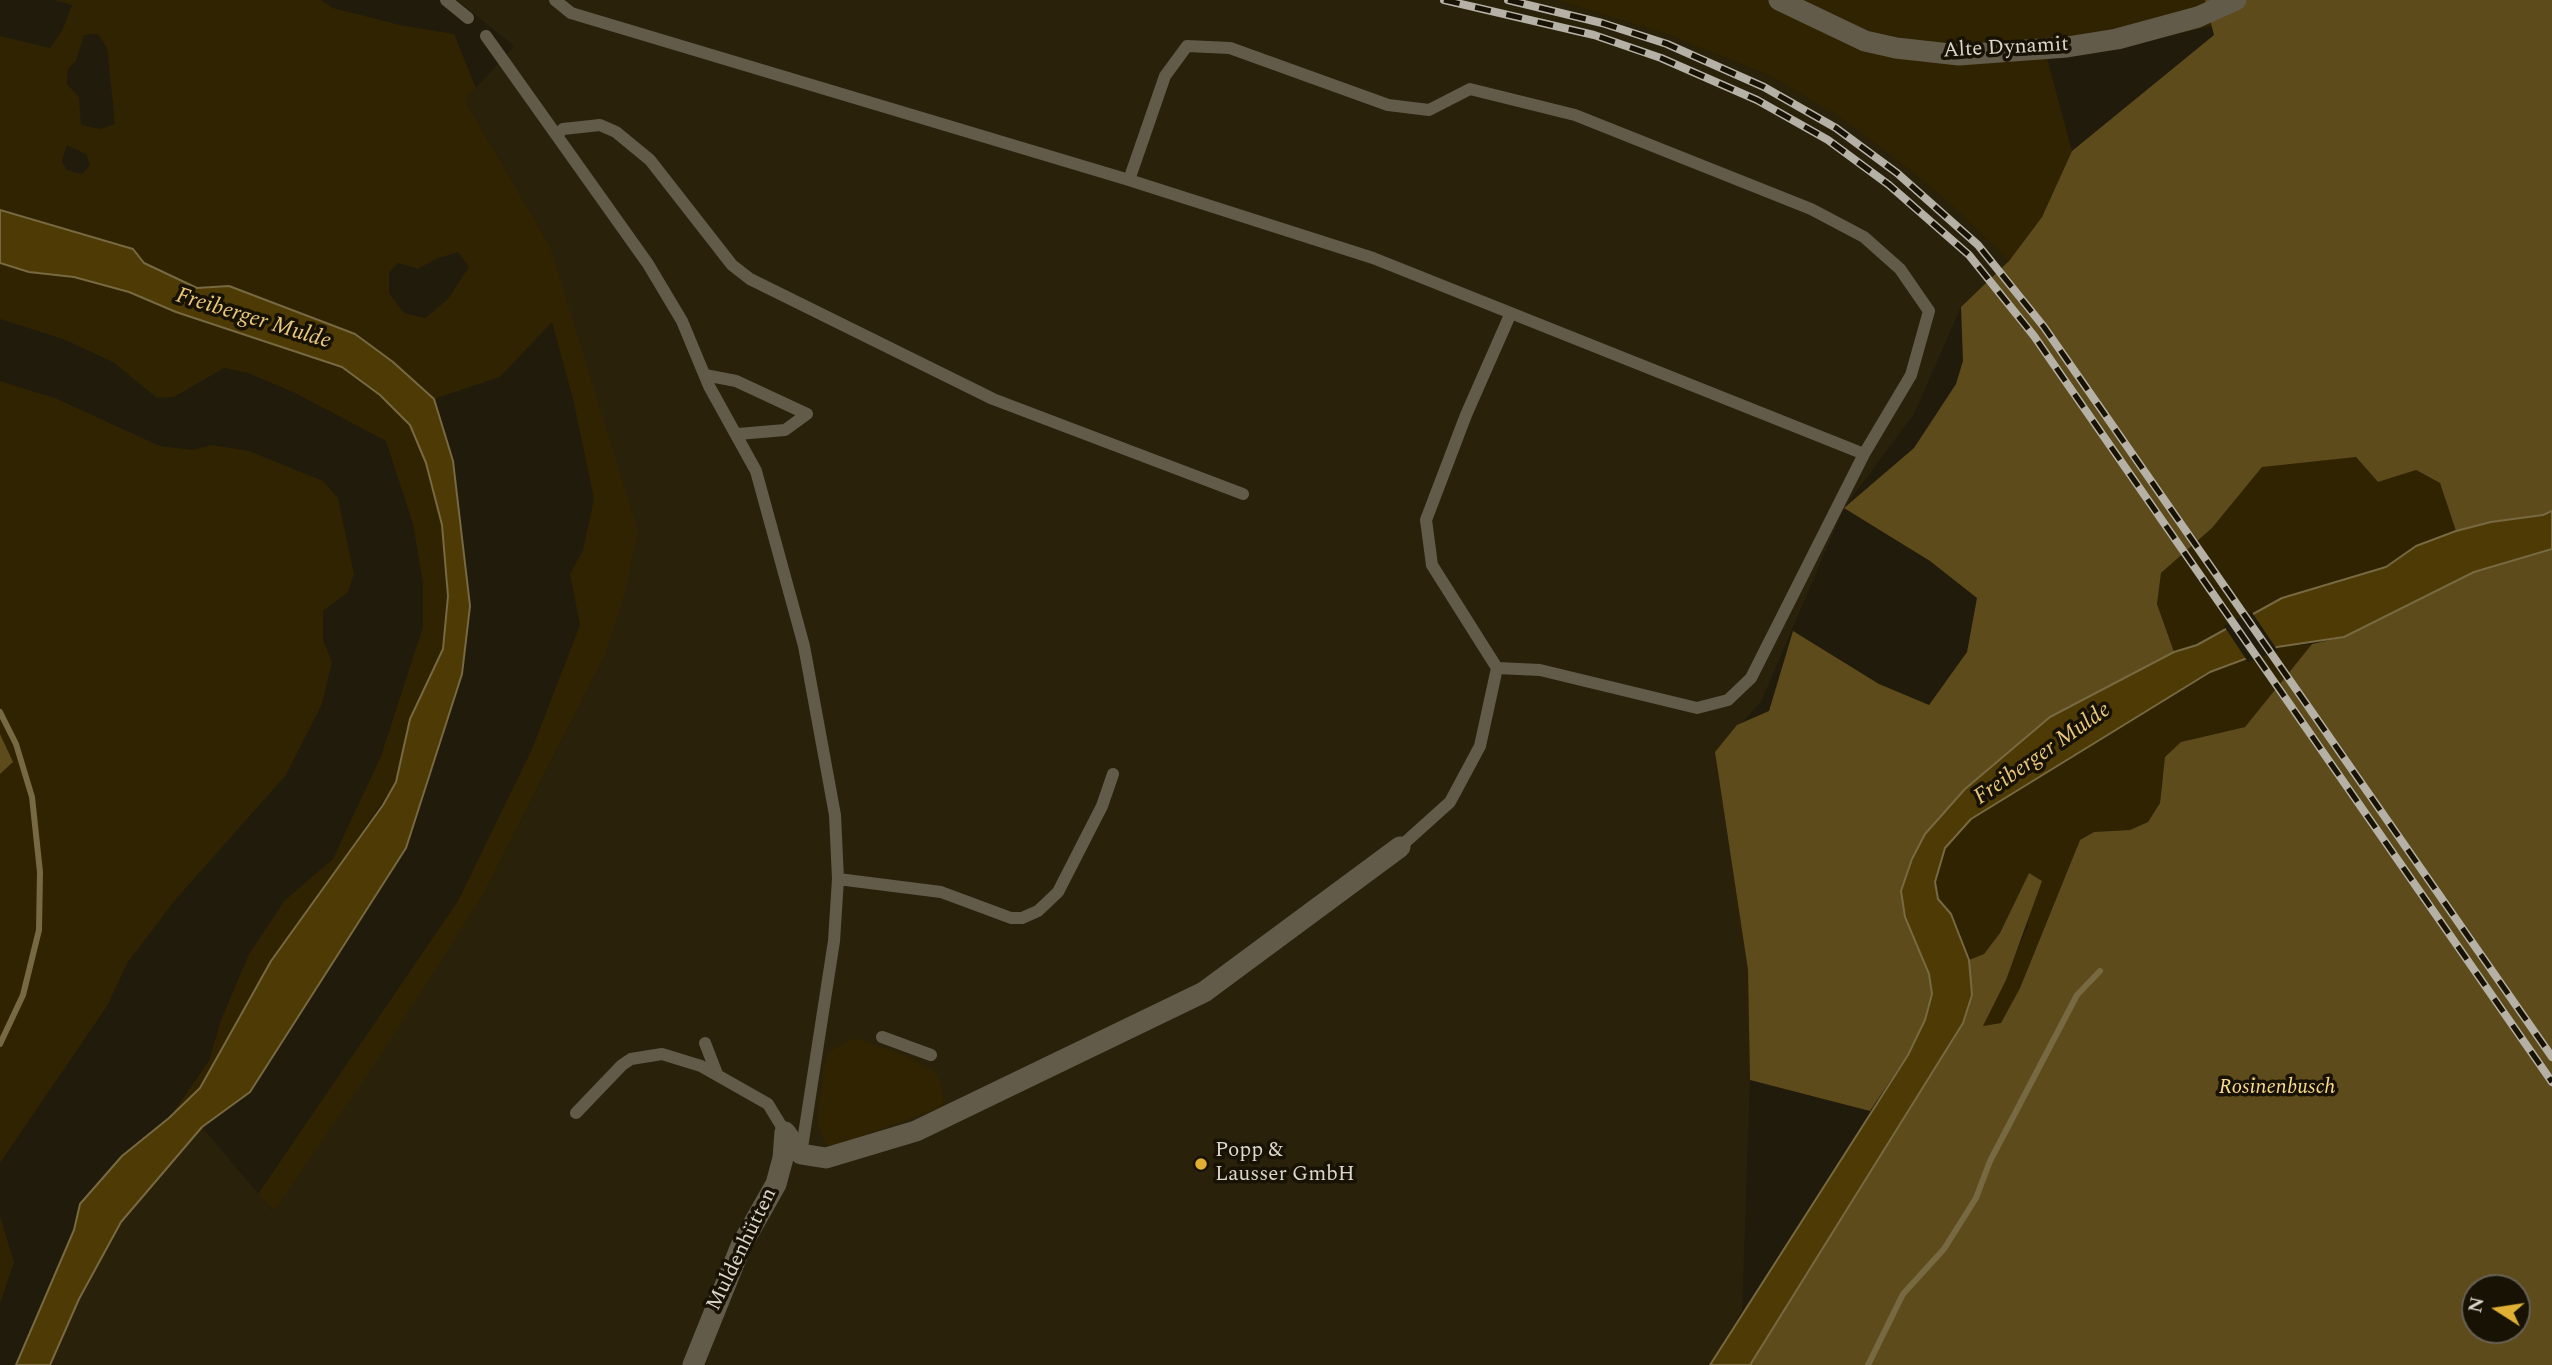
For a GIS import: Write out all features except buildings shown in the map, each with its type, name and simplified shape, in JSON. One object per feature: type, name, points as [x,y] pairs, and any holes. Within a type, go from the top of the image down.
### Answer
[{"type":"street","name":"Alte Dynamit","points":[[1779,0],[1865,41],[1896,48],[1959,55],[2053,48],[2117,39],[2185,21],[2236,0]]},
{"type":"street","points":[[785,1132],[801,1154],[827,1158],[916,1131],[1168,1012],[1204,992],[1400,847]]},
{"type":"street","name":"Muldenhütten","points":[[693,1365],[741,1246],[776,1184],[783,1158],[785,1132]]},
{"type":"lane","points":[[446,0],[468,18]]},
{"type":"lane","points":[[555,0],[571,13],[1129,180],[1373,258],[1510,315],[1864,454]]},
{"type":"lane","points":[[486,36],[648,264],[682,321],[705,375],[756,471],[804,646],[835,815],[838,879],[823,1020],[801,1154]]},
{"type":"lane","points":[[1129,180],[1165,76],[1187,46],[1230,48],[1388,105],[1429,110],[1470,89],[1575,115],[1811,209],[1864,237],[1900,269],[1929,311],[1911,375],[1864,454],[1751,678],[1728,700],[1697,708],[1540,670],[1497,667]]},
{"type":"lane","points":[[556,135],[563,129],[600,125],[616,132],[650,160],[732,265],[750,279],[993,399],[1243,494]]},
{"type":"lane","points":[[1400,847],[1450,802],[1480,746],[1497,667],[1432,565],[1426,520],[1466,415],[1510,315]]},
{"type":"lane","points":[[705,375],[736,381],[807,414],[785,430],[772,434],[738,435]]},
{"type":"lane","points":[[838,879],[941,892],[1011,918],[1022,918],[1038,911],[1058,892],[1102,806],[1113,774]]},
{"type":"lane","points":[[882,1037],[931,1055]]},
{"type":"lane","points":[[705,1043],[717,1074]]},
{"type":"lane","points":[[576,1113],[631,1059],[662,1054],[676,1056],[717,1074],[768,1104],[785,1132]]},
{"type":"shaded area","points":[[54,0],[321,0],[333,8],[400,25],[454,34],[476,88],[465,100],[550,246],[638,531],[624,597],[605,655],[483,895],[376,1062],[274,1211],[258,1194],[458,901],[532,749],[580,625],[570,574],[583,550],[594,499],[574,403],[552,322],[500,377],[434,399],[393,362],[355,334],[229,286],[197,288],[144,263],[133,249],[0,210],[0,36],[50,48],[63,29],[72,5]],"holes":[[[98,34],[107,48],[115,124],[100,129],[81,125],[79,97],[67,84],[68,69],[76,61],[84,35]],[[67,145],[86,154],[90,165],[82,174],[67,170],[62,161]],[[458,252],[469,267],[448,299],[425,318],[404,313],[389,293],[389,272],[398,263],[418,269],[436,259]]]},
{"type":"shaded area","points":[[457,0],[1557,0],[1669,35],[1770,76],[1844,119],[1905,166],[1945,199],[2009,261],[1961,307],[1914,414],[1844,508],[1761,702],[1715,752],[1748,970],[1750,1080],[1742,1311],[1710,1365],[50,1365],[79,1299],[121,1222],[202,1127],[273,1211],[483,895],[605,655],[624,597],[550,246],[465,100],[514,46]]},
{"type":"shaded area","points":[[1557,0],[2205,0],[2212,26],[2147,41],[2047,58],[2072,151],[2042,217],[2009,261],[1945,199],[1905,166],[1843,119],[1770,76],[1669,35]]},
{"type":"shaded area","points":[[0,263],[29,272],[74,277],[129,292],[176,312],[342,367],[380,395],[410,425],[426,463],[442,525],[448,596],[443,649],[410,719],[396,782],[250,996],[230,1040],[200,1088],[169,1118],[209,1061],[221,1020],[249,954],[285,900],[333,859],[381,756],[423,627],[423,584],[413,524],[386,441],[295,393],[248,373],[224,368],[174,397],[157,398],[113,362],[63,339],[0,319]]},
{"type":"shaded area","points":[[0,381],[57,399],[160,446],[192,450],[212,445],[249,451],[323,481],[338,498],[354,574],[348,592],[323,611],[323,640],[332,662],[322,704],[286,775],[176,899],[128,962],[107,1006],[0,1163]]},
{"type":"shaded area","points":[[2356,457],[2378,482],[2415,470],[2440,483],[2456,531],[2416,546],[2386,567],[2282,598],[2197,645],[2174,652],[2157,604],[2161,573],[2212,528],[2262,466]]},
{"type":"shaded area","points":[[2312,644],[2245,727],[2181,742],[2162,778],[2160,803],[2148,822],[2130,830],[2094,832],[2080,840],[2020,988],[2001,1023],[1983,1026],[2028,926],[2029,873],[2000,933],[1984,954],[1969,960],[1951,914],[1938,899],[1935,882],[1945,848],[1971,819],[2210,672],[2277,647]]},
{"type":"shaded area","points":[[854,1038],[905,1055],[936,1073],[942,1087],[944,1102],[941,1107],[833,1147],[826,1144],[817,1122],[825,1059],[832,1050]]},
{"type":"shaded area","points":[[0,1216],[14,1262],[0,1304]]},
{"type":"green space","points":[[2205,0],[2552,0],[2552,511],[2456,531],[2440,483],[2416,470],[2378,482],[2356,457],[2262,467],[2212,528],[2161,573],[2157,604],[2174,652],[2050,717],[1925,834],[1929,974],[1932,994],[1925,1020],[1908,1054],[1870,1111],[1750,1080],[1748,970],[1715,752],[1737,725],[1769,711],[1793,631],[1879,684],[1929,705],[1967,652],[1977,598],[1930,561],[1844,508],[1914,448],[1956,384],[1963,361],[1961,307],[2009,261],[2042,217],[2072,151],[2214,35]]},
{"type":"green space","name":"Rosinenbusch","points":[[2552,549],[2552,1365],[1750,1365],[1963,1023],[1972,995],[1969,960],[1984,954],[2000,933],[2029,873],[2042,881],[2006,980],[1983,1026],[2001,1023],[2020,988],[2080,840],[2094,832],[2130,830],[2148,822],[2160,803],[2165,757],[2181,742],[2245,727],[2312,644],[2344,637],[2474,572]]},
{"type":"green space","points":[[0,734],[13,762],[0,774]]},
{"type":"water","name":"Freiberger Mulde","points":[[0,210],[133,249],[144,263],[197,288],[229,286],[355,334],[393,362],[434,399],[453,461],[470,606],[462,674],[406,848],[250,1092],[202,1127],[121,1222],[79,1299],[50,1365],[16,1365],[74,1230],[80,1204],[122,1156],[169,1118],[200,1088],[271,961],[383,805],[396,782],[410,719],[443,649],[448,596],[442,525],[426,463],[410,425],[380,395],[342,367],[176,312],[129,292],[74,277],[29,272],[0,263]]},
{"type":"water","name":"Freiberger Mulde","points":[[2552,511],[2552,549],[2474,572],[2344,637],[2277,647],[2210,672],[1971,819],[1945,848],[1935,882],[1938,899],[1951,914],[1969,960],[1972,995],[1963,1023],[1750,1365],[1710,1365],[1908,1055],[1925,1020],[1932,994],[1929,974],[1905,917],[1901,891],[1912,859],[1925,834],[1965,789],[2050,717],[2174,652],[2197,645],[2282,598],[2386,567],[2416,546],[2456,531]]},
{"type":"pier","points":[[2251,611],[2278,651],[2248,662],[2224,626]]},
{"type":"waterway","points":[[0,712],[16,744],[32,797],[40,872],[39,930],[23,995],[0,1044]]},
{"type":"waterway","points":[[1868,1365],[1903,1294],[1944,1249],[1976,1198],[1990,1161],[2077,995],[2100,971]]},
{"type":"railway","points":[[1444,0],[1594,35],[1661,58],[1757,100],[1828,140],[1889,185],[1969,255],[2034,336],[2552,1082]]},
{"type":"railway","points":[[1508,0],[1602,23],[1667,44],[1764,87],[1836,128],[1897,173],[1978,245],[2044,327],[2552,1057]]},
{"type":"place","name":"Popp & Lausser GmbH","points":[[1201,1164]]}]
